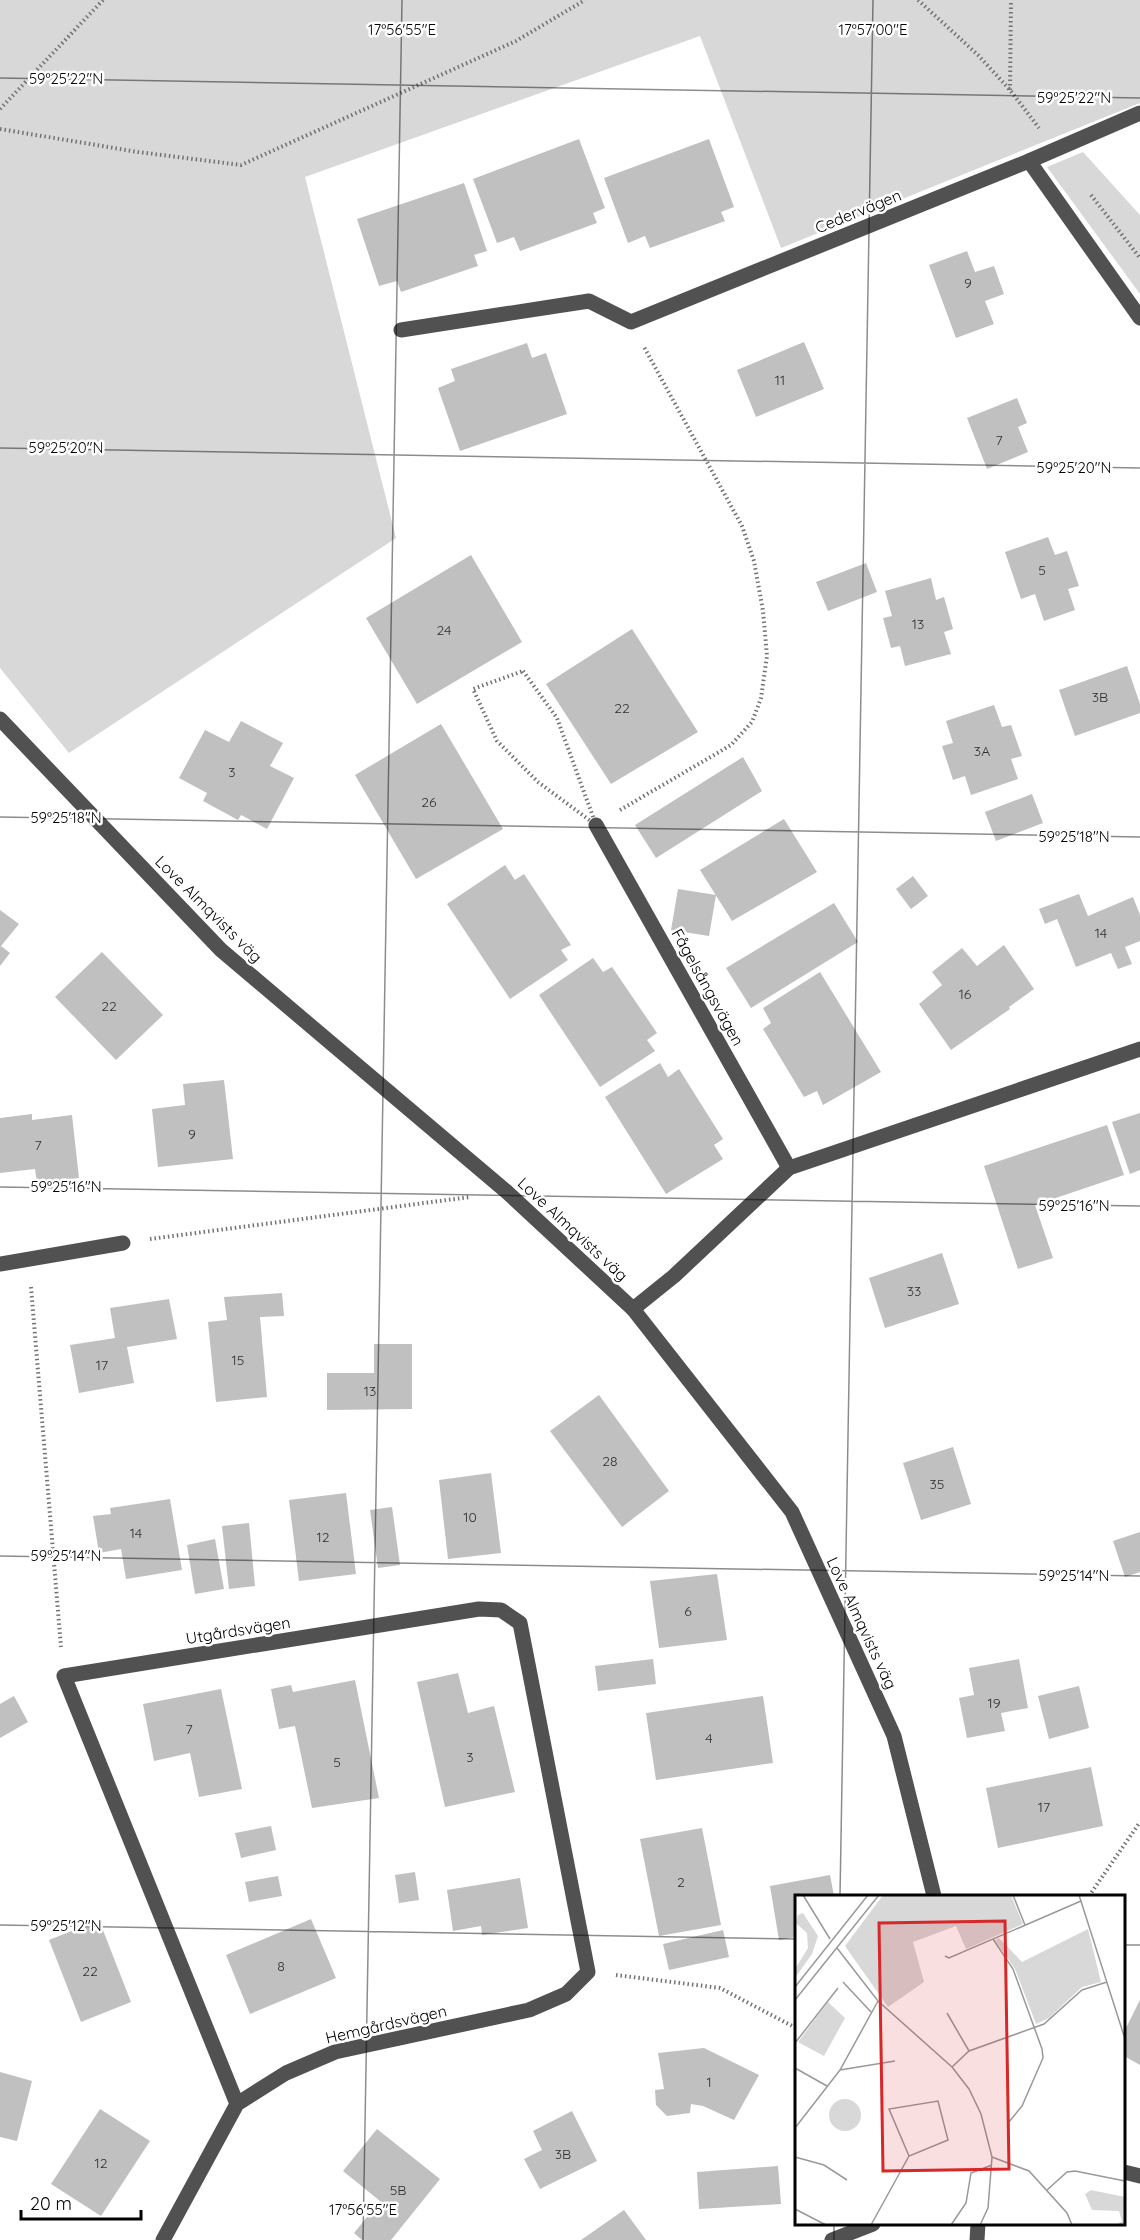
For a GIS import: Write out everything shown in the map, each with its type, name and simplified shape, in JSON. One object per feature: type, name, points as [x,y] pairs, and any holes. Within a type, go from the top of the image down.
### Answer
[{"type":"street","name":"Cedervägen","points":[[631,322],[1029,161],[1140,112]]},
{"type":"street","points":[[1029,161],[1140,318]]},
{"type":"street","points":[[401,330],[589,301],[631,322]]},
{"type":"street","name":"Love Almqvists väg","points":[[0,719],[221,950],[507,1192],[633,1309],[792,1512],[894,1736],[934,1895]]},
{"type":"street","name":"Fågelsångsvägen","points":[[601,822],[789,1168]]},
{"type":"street","points":[[633,1309],[674,1275],[789,1168],[1140,1049]]},
{"type":"street","points":[[0,1264],[123,1243]]},
{"type":"street","name":"Utgårdsvägen","points":[[64,1676],[479,1609],[501,1610],[520,1623],[588,1972]]},
{"type":"street","points":[[64,1676],[237,2104]]},
{"type":"street","name":"Hemgårdsvägen","points":[[164,2240],[237,2104],[286,2073],[335,2052],[529,2010],[566,1994],[588,1972]]},
{"type":"street","points":[[1125,2172],[1140,2176]]},
{"type":"street","points":[[832,2240],[868,2225]]},
{"type":"street","points":[[977,2240],[978,2225]]},
{"type":"path","points":[[0,109],[103,0]]},
{"type":"path","points":[[0,129],[138,152],[241,165],[516,40],[585,0]]},
{"type":"path","points":[[1010,90],[1011,0]]},
{"type":"path","points":[[615,813],[731,744],[752,722],[761,698],[767,656],[763,611],[754,561],[742,526],[631,322]]},
{"type":"path","points":[[523,671],[557,718],[601,822],[538,782],[497,741],[473,690],[523,671]]},
{"type":"path","points":[[123,1243],[507,1192]]},
{"type":"path","points":[[29,1260],[64,1676]]},
{"type":"path","points":[[1090,1895],[1140,1822]]},
{"type":"path","points":[[588,1972],[720,1988],[795,2027]]},
{"type":"shaded area","points":[[0,0],[1140,0],[1140,103],[781,248],[700,36],[305,177],[396,538],[69,753],[0,668]]},
{"type":"shaded area","points":[[1083,152],[1140,215],[1140,294],[1047,167]]},
{"type":"building","points":[[579,139],[605,208],[593,213],[597,223],[520,251],[514,237],[497,243],[473,179]]},
{"type":"building","points":[[709,139],[734,207],[721,212],[725,221],[650,248],[645,236],[628,243],[604,178]]},
{"type":"building","points":[[464,183],[487,251],[474,255],[478,266],[401,292],[397,281],[379,286],[357,219]]},
{"type":"building","points":[[967,251],[975,272],[994,266],[1004,294],[985,301],[994,324],[956,338],[929,265]]},
{"type":"building","points":[[804,342],[824,389],[756,417],[737,370]]},
{"type":"building","points":[[527,343],[532,358],[546,353],[567,414],[460,451],[438,388],[455,381],[451,369]]},
{"type":"building","points":[[1017,398],[1027,423],[1018,427],[1028,452],[987,469],[967,418]]},
{"type":"building","points":[[1048,537],[1055,555],[1067,551],[1079,586],[1068,589],[1075,610],[1044,621],[1035,594],[1021,599],[1005,552]]},
{"type":"building","points":[[471,555],[522,642],[417,704],[366,618]]},
{"type":"building","points":[[866,563],[877,592],[828,611],[816,582]]},
{"type":"building","points":[[931,578],[936,600],[944,597],[953,629],[944,632],[951,654],[905,666],[900,646],[891,648],[883,618],[892,616],[885,591]]},
{"type":"building","points":[[632,629],[698,732],[611,784],[546,684]]},
{"type":"building","points":[[1127,666],[1140,704],[1140,713],[1075,736],[1059,690]]},
{"type":"building","points":[[994,705],[1002,727],[1011,725],[1022,756],[1011,759],[1018,779],[971,795],[965,776],[953,780],[942,746],[953,743],[946,721]]},
{"type":"building","points":[[241,721],[283,743],[270,766],[294,778],[267,829],[241,815],[238,820],[203,801],[207,793],[179,778],[205,730],[229,742]]},
{"type":"building","points":[[441,724],[503,829],[416,879],[355,775]]},
{"type":"building","points":[[743,757],[762,791],[656,858],[635,825]]},
{"type":"building","points":[[1032,794],[1043,823],[996,841],[985,812]]},
{"type":"building","points":[[784,819],[817,872],[732,921],[700,870]]},
{"type":"building","points":[[505,865],[515,880],[524,874],[571,945],[561,950],[568,960],[510,999],[447,904]]},
{"type":"building","points":[[913,876],[928,896],[911,909],[896,889]]},
{"type":"building","points":[[678,889],[716,895],[709,936],[671,930]]},
{"type":"building","points":[[1079,894],[1088,916],[1133,897],[1140,915],[1140,941],[1125,947],[1132,964],[1118,969],[1111,953],[1076,967],[1057,919],[1045,924],[1039,909]]},
{"type":"building","points":[[834,903],[858,942],[751,1008],[726,968]]},
{"type":"building","points":[[0,910],[19,924],[1,946],[10,953],[0,966]]},
{"type":"building","points":[[1004,945],[1034,989],[1009,1007],[1010,1009],[951,1050],[919,1004],[942,985],[932,972],[962,948],[977,966]]},
{"type":"building","points":[[102,952],[163,1015],[116,1060],[55,997]]},
{"type":"building","points":[[593,958],[603,972],[612,967],[657,1033],[647,1040],[655,1051],[600,1087],[539,995]]},
{"type":"building","points":[[820,972],[881,1072],[823,1105],[817,1091],[804,1097],[763,1029],[771,1023],[763,1008]]},
{"type":"building","points":[[660,1063],[668,1077],[679,1069],[723,1139],[714,1145],[723,1159],[666,1194],[605,1097]]},
{"type":"building","points":[[224,1080],[233,1159],[158,1167],[152,1109],[185,1105],[183,1084]]},
{"type":"building","points":[[1140,1113],[1140,1170],[1130,1174],[1112,1122]]},
{"type":"building","points":[[32,1114],[32,1120],[72,1115],[79,1178],[37,1183],[35,1169],[0,1173],[0,1118]]},
{"type":"building","points":[[1107,1125],[1124,1175],[1035,1205],[1053,1258],[1018,1269],[984,1166]]},
{"type":"building","points":[[942,1253],[959,1304],[885,1328],[869,1278]]},
{"type":"building","points":[[282,1293],[284,1316],[260,1317],[267,1397],[216,1402],[208,1322],[227,1320],[224,1297]]},
{"type":"building","points":[[169,1299],[177,1339],[127,1347],[134,1383],[79,1393],[70,1345],[115,1338],[110,1308]]},
{"type":"building","points":[[374,1344],[412,1344],[412,1409],[327,1410],[327,1373],[374,1373]]},
{"type":"building","points":[[599,1395],[669,1491],[622,1527],[550,1431]]},
{"type":"building","points":[[953,1447],[971,1504],[921,1520],[903,1463]]},
{"type":"building","points":[[491,1473],[501,1553],[448,1559],[439,1480]]},
{"type":"building","points":[[346,1493],[356,1574],[299,1581],[289,1500]]},
{"type":"building","points":[[170,1499],[182,1570],[126,1579],[121,1549],[99,1553],[93,1516],[111,1514],[110,1508]]},
{"type":"building","points":[[392,1507],[400,1565],[378,1568],[370,1510]]},
{"type":"building","points":[[249,1523],[255,1586],[229,1589],[222,1526]]},
{"type":"building","points":[[1140,1532],[1140,1572],[1125,1577],[1113,1541]]},
{"type":"building","points":[[215,1539],[224,1589],[195,1594],[187,1545]]},
{"type":"building","points":[[717,1574],[727,1640],[659,1648],[650,1581]]},
{"type":"building","points":[[653,1659],[656,1684],[598,1691],[595,1666]]},
{"type":"building","points":[[1019,1659],[1028,1708],[1001,1713],[1005,1731],[967,1738],[959,1698],[974,1695],[969,1668]]},
{"type":"building","points":[[458,1673],[468,1713],[494,1706],[515,1792],[445,1807],[417,1682]]},
{"type":"building","points":[[355,1680],[379,1798],[312,1808],[295,1726],[279,1729],[271,1689],[291,1685],[293,1692]]},
{"type":"building","points":[[1079,1686],[1089,1728],[1049,1739],[1038,1696]]},
{"type":"building","points":[[221,1689],[242,1789],[199,1797],[190,1753],[154,1761],[143,1704]]},
{"type":"building","points":[[14,1696],[28,1722],[0,1738],[0,1704]]},
{"type":"building","points":[[763,1696],[773,1763],[656,1780],[646,1713]]},
{"type":"building","points":[[1091,1767],[1103,1826],[998,1848],[986,1788]]},
{"type":"building","points":[[271,1826],[276,1850],[241,1858],[235,1833]]},
{"type":"building","points":[[702,1828],[721,1925],[659,1936],[640,1839]]},
{"type":"building","points":[[415,1872],[419,1900],[399,1903],[395,1875]]},
{"type":"building","points":[[830,1875],[834,1895],[795,1895],[795,1937],[779,1940],[770,1886]]},
{"type":"building","points":[[278,1876],[282,1896],[249,1902],[245,1882]]},
{"type":"building","points":[[520,1878],[528,1928],[482,1935],[481,1926],[453,1931],[447,1890]]},
{"type":"building","points":[[311,1919],[336,1978],[250,2014],[226,1955]]},
{"type":"building","points":[[99,1920],[131,2002],[81,2022],[49,1940]]},
{"type":"building","points":[[723,1930],[729,1957],[669,1970],[663,1944]]},
{"type":"building","points":[[1140,2000],[1140,2065],[1125,2057],[1125,2030]]},
{"type":"building","points":[[704,2048],[759,2075],[734,2120],[703,2106],[691,2104],[690,2113],[667,2116],[656,2105],[655,2090],[664,2089],[658,2053]]},
{"type":"building","points":[[0,2072],[32,2081],[17,2141],[0,2137]]},
{"type":"building","points":[[100,2109],[150,2141],[101,2216],[51,2184]]},
{"type":"building","points":[[572,2111],[597,2161],[540,2189],[524,2159],[542,2150],[533,2131]]},
{"type":"building","points":[[377,2129],[440,2179],[391,2240],[362,2240],[354,2233],[380,2201],[343,2171]]},
{"type":"building","points":[[778,2166],[781,2204],[699,2209],[697,2172]]},
{"type":"building","points":[[624,2210],[646,2240],[581,2240]]}]
